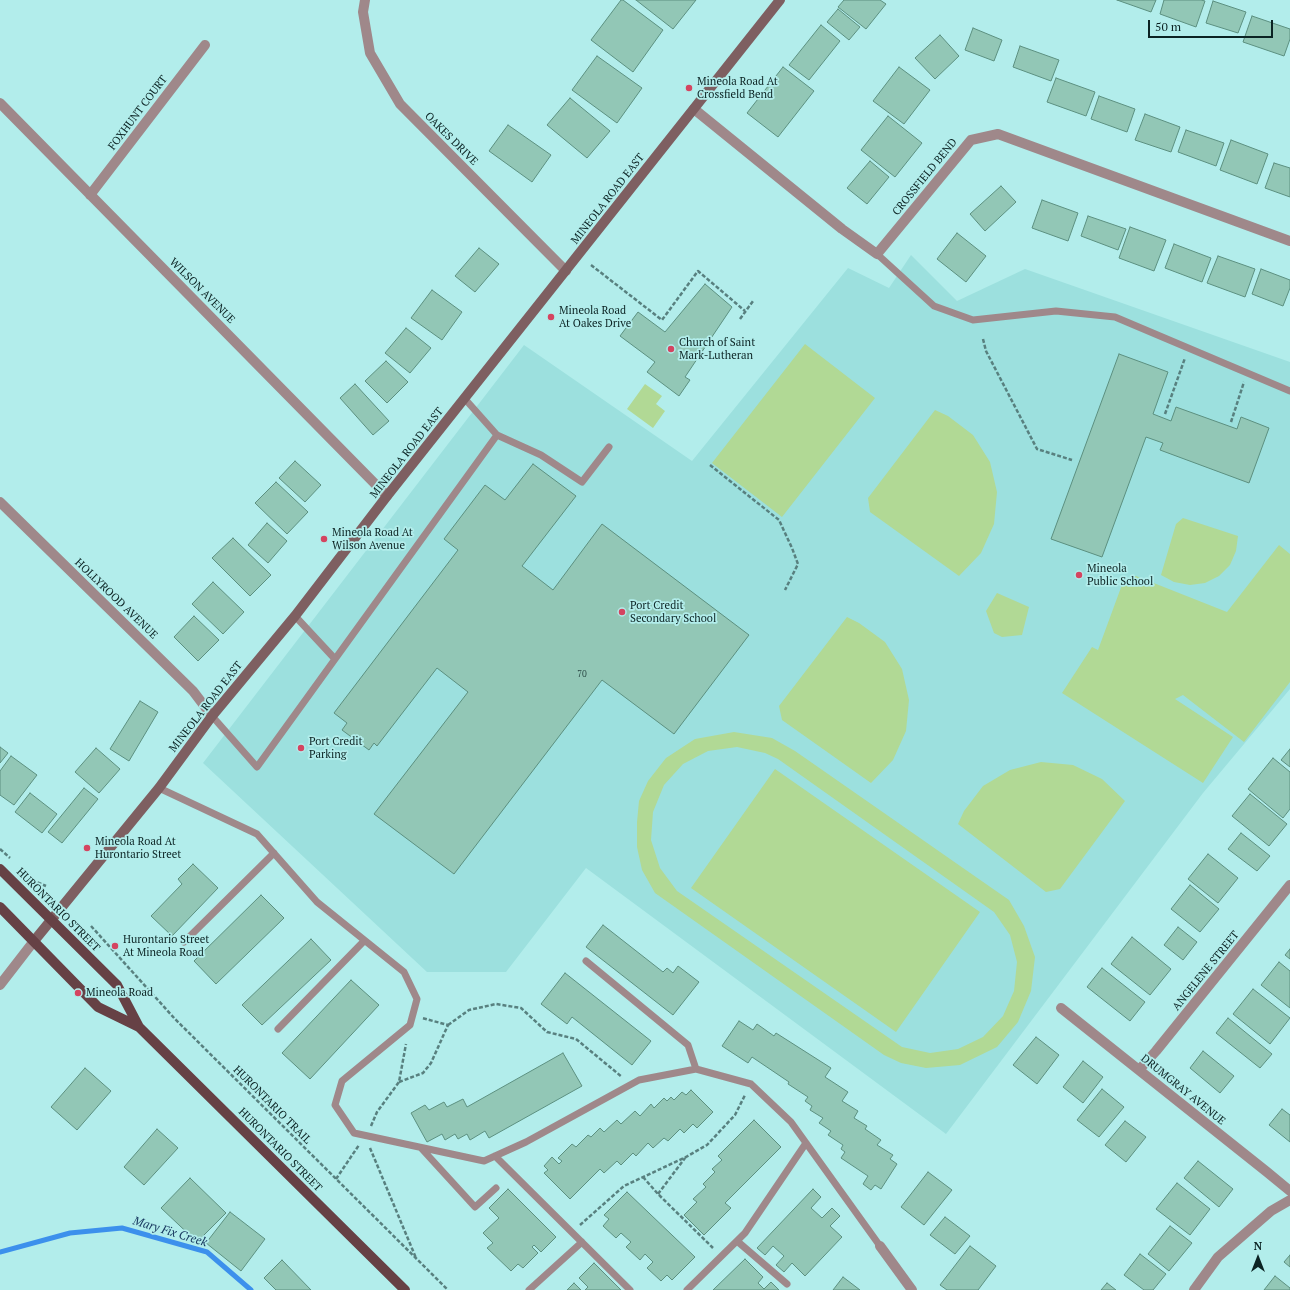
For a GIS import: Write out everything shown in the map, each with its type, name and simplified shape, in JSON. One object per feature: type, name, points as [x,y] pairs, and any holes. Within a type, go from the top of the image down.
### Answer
[{"type":"main road","name":"HURONTARIO STREET","points":[[0,869],[117,985],[139,1027],[405,1290]]},
{"type":"main road","name":"HURONTARIO STREET","points":[[0,907],[98,1007],[139,1027]]},
{"type":"street","name":"OAKES DRIVE","points":[[365,0],[363,12],[370,54],[400,104],[566,271]]},
{"type":"street","name":"MINEOLA ROAD EAST","points":[[52,920],[159,788],[212,716],[295,616],[387,496],[780,0]]},
{"type":"street","name":"FOXHUNT COURT","points":[[90,195],[205,45]]},
{"type":"street","name":"WILSON AVENUE","points":[[0,103],[387,496]]},
{"type":"street","points":[[694,109],[842,229],[877,254]]},
{"type":"street","name":"CROSSFIELD BEND","points":[[877,254],[971,140],[998,134],[1290,241]]},
{"type":"street","name":"HOLLYROOD AVENUE","points":[[0,502],[193,692],[212,716]]},
{"type":"street","name":"ANGELENE STREET","points":[[1139,1070],[1290,885]]},
{"type":"street","points":[[0,985],[52,920]]},
{"type":"street","name":"DRUMGRAY AVENUE","points":[[1061,1008],[1290,1192]]},
{"type":"street","points":[[1194,1290],[1218,1257],[1271,1211],[1290,1200]]},
{"type":"street","points":[[880,1246],[912,1290]]},
{"type":"lane","points":[[877,254],[934,306],[973,320],[1056,311],[1115,318],[1290,391]]},
{"type":"lane","points":[[465,399],[497,435],[541,455],[582,482],[609,447]]},
{"type":"lane","points":[[212,716],[257,767],[497,435]]},
{"type":"lane","points":[[295,616],[335,659]]},
{"type":"lane","points":[[159,788],[257,834],[317,902],[404,972],[416,999],[410,1026],[342,1081],[335,1105],[354,1134],[484,1161],[526,1142],[639,1080],[696,1069],[751,1084],[791,1122],[880,1246]]},
{"type":"lane","points":[[184,942],[274,853]]},
{"type":"lane","points":[[278,1029],[364,941]]},
{"type":"lane","points":[[586,961],[688,1046],[696,1069]]},
{"type":"lane","points":[[687,1290],[745,1233],[806,1143]]},
{"type":"lane","points":[[422,1148],[476,1207],[496,1188]]},
{"type":"lane","points":[[496,1156],[630,1290]]},
{"type":"lane","points":[[737,1241],[787,1284]]},
{"type":"lane","points":[[529,1290],[582,1242]]},
{"type":"path","points":[[591,265],[662,320],[698,271],[745,311]]},
{"type":"path","points":[[740,319],[753,301]]},
{"type":"path","points":[[984,339],[986,351],[1037,449],[1072,460]]},
{"type":"path","points":[[1165,414],[1189,348]]},
{"type":"path","points":[[1231,422],[1247,373]]},
{"type":"path","points":[[710,465],[779,520],[798,564],[785,590]]},
{"type":"path","points":[[0,849],[11,860]]},
{"type":"path","points":[[28,876],[34,882],[46,886]]},
{"type":"path","name":"HURONTARIO TRAIL","points":[[91,926],[175,1019],[448,1290]]},
{"type":"path","points":[[399,1082],[423,1073],[431,1063],[448,1025],[469,1010],[496,1004],[520,1008],[547,1032],[576,1039],[631,1084]]},
{"type":"path","points":[[412,1015],[448,1025]]},
{"type":"path","points":[[336,1179],[366,1136],[377,1112],[399,1082],[410,1026]]},
{"type":"path","points":[[572,1232],[624,1186],[708,1145],[735,1115],[751,1084]]},
{"type":"path","points":[[366,1136],[372,1155],[417,1259]]},
{"type":"path","points":[[658,1194],[686,1157]]},
{"type":"path","points":[[643,1177],[721,1257]]},
{"type":"shaded area","name":"Port Credit Secondary School","points":[[911,255],[957,301],[1025,269],[1290,362],[1290,689],[1203,793],[946,1134],[586,868],[506,972],[427,972],[203,763],[524,345],[692,461],[848,268],[889,288]]},
{"type":"green space","points":[[805,344],[875,398],[782,517],[712,463]]},
{"type":"green space","points":[[645,384],[662,396],[656,404],[665,411],[653,428],[627,409]]},
{"type":"green space","points":[[935,410],[948,416],[973,435],[990,462],[997,492],[994,524],[981,553],[959,576],[870,512],[868,498]]},
{"type":"green space","points":[[1183,518],[1238,536],[1236,551],[1230,565],[1219,576],[1205,583],[1190,585],[1174,582],[1161,575],[1176,524]]},
{"type":"green space","points":[[1279,545],[1290,554],[1290,682],[1244,742],[1183,695],[1175,699],[1233,737],[1203,783],[1062,693],[1092,647],[1098,650],[1123,582],[1136,576],[1227,612]]},
{"type":"green space","points":[[997,593],[1029,607],[1022,635],[1002,637],[994,633],[986,611]]},
{"type":"green space","points":[[847,617],[859,623],[885,642],[902,669],[909,700],[906,731],[893,760],[871,783],[782,720],[779,706]]},
{"type":"green space","points":[[734,732],[772,738],[795,751],[1009,900],[1024,926],[1035,957],[1031,991],[1018,1022],[997,1047],[960,1065],[926,1068],[901,1063],[884,1055],[655,893],[642,870],[637,847],[639,801],[648,781],[666,758],[695,739]],"holes":[[[737,747],[765,753],[778,759],[994,912],[1010,935],[1017,962],[1014,991],[1003,1016],[983,1037],[958,1049],[930,1053],[902,1047],[677,891],[660,868],[651,840],[653,812],[664,785],[683,764],[708,751]]]},
{"type":"green space","points":[[1041,762],[1073,765],[1102,779],[1125,801],[1060,889],[1046,892],[958,824],[964,811],[983,786],[1010,770]]},
{"type":"green space","points":[[775,769],[980,912],[896,1032],[691,888]]},
{"type":"building","points":[[621,0],[663,30],[633,72],[591,40]]},
{"type":"building","points":[[636,0],[696,0],[673,29]]},
{"type":"building","points":[[844,0],[880,0],[886,4],[866,29],[838,7]]},
{"type":"building","points":[[1117,0],[1156,0],[1151,12]]},
{"type":"building","points":[[1164,0],[1205,1],[1196,27],[1160,14]]},
{"type":"building","points":[[1213,1],[1246,12],[1238,33],[1206,23]]},
{"type":"building","points":[[838,9],[860,27],[849,40],[827,22]]},
{"type":"building","points":[[1252,16],[1290,29],[1290,39],[1284,56],[1243,42]]},
{"type":"building","points":[[821,25],[840,41],[809,80],[789,65]]},
{"type":"building","points":[[973,28],[1002,40],[994,61],[965,50]]},
{"type":"building","points":[[940,35],[959,56],[935,79],[915,58]]},
{"type":"building","points":[[1020,46],[1059,60],[1051,81],[1013,67]]},
{"type":"building","points":[[597,56],[642,88],[617,123],[572,90]]},
{"type":"building","points":[[783,67],[814,91],[778,137],[747,113]]},
{"type":"building","points":[[899,67],[930,90],[904,124],[873,101]]},
{"type":"building","points":[[1056,78],[1095,92],[1086,116],[1047,102]]},
{"type":"building","points":[[1099,96],[1135,109],[1127,132],[1091,119]]},
{"type":"building","points":[[570,98],[610,131],[587,158],[547,125]]},
{"type":"building","points":[[1145,114],[1180,127],[1171,152],[1135,140]]},
{"type":"building","points":[[888,116],[922,143],[895,177],[861,150]]},
{"type":"building","points":[[508,125],[551,155],[532,182],[489,151]]},
{"type":"building","points":[[1186,130],[1224,143],[1216,166],[1178,152]]},
{"type":"building","points":[[1231,140],[1268,154],[1257,184],[1220,170]]},
{"type":"building","points":[[870,161],[889,177],[867,204],[847,188]]},
{"type":"building","points":[[1274,163],[1290,168],[1290,197],[1265,188]]},
{"type":"building","points":[[1001,186],[1016,202],[985,231],[970,214]]},
{"type":"building","points":[[1042,200],[1078,213],[1068,241],[1032,228]]},
{"type":"building","points":[[1088,216],[1126,229],[1118,250],[1081,236]]},
{"type":"building","points":[[1130,227],[1166,240],[1154,271],[1119,258]]},
{"type":"building","points":[[957,233],[986,256],[966,282],[937,259]]},
{"type":"building","points":[[1174,244],[1211,258],[1202,282],[1165,268]]},
{"type":"building","points":[[479,248],[499,264],[475,292],[455,276]]},
{"type":"building","points":[[1218,256],[1255,269],[1245,297],[1207,283]]},
{"type":"building","points":[[1261,269],[1290,280],[1290,288],[1283,306],[1252,294]]},
{"type":"building","name":"Church of Saint Mark-Lutheran","points":[[705,284],[732,307],[685,377],[690,380],[679,396],[647,372],[655,362],[620,336],[638,312],[665,332]]},
{"type":"building","points":[[432,290],[462,312],[442,340],[411,318]]},
{"type":"building","points":[[406,328],[431,348],[410,373],[385,353]]},
{"type":"building","points":[[1119,354],[1168,372],[1153,414],[1171,421],[1176,407],[1237,429],[1241,417],[1269,428],[1249,483],[1160,450],[1163,443],[1146,437],[1102,557],[1051,539]]},
{"type":"building","points":[[386,361],[408,382],[387,403],[365,381]]},
{"type":"building","points":[[355,384],[389,421],[373,435],[340,398]]},
{"type":"building","points":[[295,461],[321,485],[305,502],[279,478]]},
{"type":"building","points":[[533,464],[576,496],[522,566],[553,590],[602,524],[749,635],[674,734],[602,680],[454,874],[374,814],[468,692],[437,668],[377,746],[374,743],[369,750],[342,730],[347,723],[334,713],[458,550],[444,539],[485,485],[505,500]]},
{"type":"building","points":[[276,482],[308,512],[287,534],[255,503]]},
{"type":"building","points":[[267,523],[287,541],[268,563],[248,545]]},
{"type":"building","points":[[233,538],[271,575],[250,596],[212,558]]},
{"type":"building","points":[[213,582],[244,612],[223,634],[192,604]]},
{"type":"building","points":[[194,616],[219,640],[198,661],[174,637]]},
{"type":"building","points":[[140,701],[158,712],[129,761],[110,749]]},
{"type":"building","points":[[0,747],[8,753],[0,763]]},
{"type":"building","points":[[96,748],[120,769],[99,793],[75,772]]},
{"type":"building","points":[[1290,749],[1290,767],[1281,760]]},
{"type":"building","points":[[11,756],[37,775],[14,805],[0,795],[0,771]]},
{"type":"building","points":[[1273,758],[1290,772],[1290,809],[1283,818],[1248,789]]},
{"type":"building","points":[[84,788],[98,799],[62,843],[48,832]]},
{"type":"building","points":[[30,793],[57,814],[42,833],[15,812]]},
{"type":"building","points":[[1250,794],[1287,824],[1269,846],[1232,816]]},
{"type":"building","points":[[1241,833],[1270,856],[1257,871],[1228,849]]},
{"type":"building","points":[[1208,854],[1238,878],[1218,903],[1188,879]]},
{"type":"building","points":[[193,864],[218,888],[172,936],[151,916],[182,884],[178,879]]},
{"type":"building","points":[[1190,885],[1219,909],[1200,932],[1171,909]]},
{"type":"building","points":[[261,895],[284,918],[216,984],[194,961]]},
{"type":"building","points":[[603,925],[663,972],[667,968],[673,973],[678,966],[699,982],[673,1015],[586,947]]},
{"type":"building","points":[[1178,927],[1197,942],[1183,960],[1164,945]]},
{"type":"building","points":[[1132,937],[1171,969],[1150,995],[1111,964]]},
{"type":"building","points":[[311,939],[331,960],[262,1025],[242,1005]]},
{"type":"building","points":[[1290,949],[1290,959],[1285,955]]},
{"type":"building","points":[[1279,962],[1290,971],[1290,1008],[1261,985]]},
{"type":"building","points":[[1102,968],[1145,1002],[1130,1021],[1087,987]]},
{"type":"building","points":[[565,973],[651,1041],[632,1065],[572,1017],[567,1024],[541,1004]]},
{"type":"building","points":[[351,980],[379,1005],[310,1079],[282,1053]]},
{"type":"building","points":[[1253,989],[1290,1018],[1270,1044],[1233,1014]]},
{"type":"building","points":[[1228,1018],[1272,1054],[1260,1068],[1216,1033]]},
{"type":"building","points":[[739,1021],[753,1030],[757,1024],[774,1036],[776,1033],[831,1068],[825,1077],[848,1092],[842,1101],[858,1111],[854,1118],[867,1126],[865,1129],[881,1140],[877,1145],[893,1155],[890,1159],[897,1164],[881,1189],[875,1185],[871,1190],[863,1184],[868,1176],[841,1158],[845,1152],[841,1149],[843,1145],[828,1135],[831,1131],[819,1123],[823,1118],[810,1110],[812,1106],[805,1101],[808,1097],[752,1057],[748,1063],[722,1046]]},
{"type":"building","points":[[1036,1037],[1059,1055],[1037,1084],[1013,1065]]},
{"type":"building","points":[[1203,1051],[1234,1076],[1220,1093],[1190,1068]]},
{"type":"building","points":[[563,1053],[582,1086],[489,1138],[485,1131],[470,1140],[467,1134],[458,1139],[455,1134],[445,1140],[442,1134],[427,1142],[411,1113],[425,1105],[429,1110],[444,1102],[447,1107],[463,1099],[467,1107]]},
{"type":"building","points":[[1083,1061],[1103,1077],[1083,1103],[1063,1087]]},
{"type":"building","points":[[85,1068],[111,1091],[77,1130],[51,1107]]},
{"type":"building","points":[[1102,1089],[1124,1107],[1099,1137],[1077,1120]]},
{"type":"building","points":[[691,1090],[713,1112],[697,1128],[693,1124],[684,1133],[680,1129],[668,1141],[664,1138],[653,1148],[648,1143],[636,1156],[633,1153],[621,1165],[617,1161],[604,1173],[600,1169],[570,1199],[544,1173],[548,1170],[544,1166],[552,1157],[559,1164],[562,1161],[558,1158],[572,1144],[576,1147],[588,1135],[591,1137],[600,1128],[604,1132],[617,1120],[621,1124],[635,1111],[640,1116],[651,1104],[654,1108],[664,1098],[667,1101],[671,1097],[674,1100],[682,1092],[686,1095]]},
{"type":"building","points":[[1282,1109],[1290,1115],[1290,1142],[1269,1125]]},
{"type":"building","points":[[754,1120],[781,1147],[725,1203],[731,1208],[704,1235],[684,1215],[697,1202],[693,1199],[706,1187],[703,1184],[715,1172],[712,1169],[722,1160],[718,1156]]},
{"type":"building","points":[[1125,1121],[1146,1137],[1126,1162],[1105,1145]]},
{"type":"building","points":[[157,1129],[178,1148],[144,1185],[124,1167]]},
{"type":"building","points":[[1198,1161],[1233,1189],[1219,1207],[1184,1178]]},
{"type":"building","points":[[928,1172],[952,1190],[924,1225],[901,1207]]},
{"type":"building","points":[[190,1178],[226,1213],[197,1242],[161,1208]]},
{"type":"building","points":[[1177,1183],[1210,1209],[1190,1235],[1156,1209]]},
{"type":"building","points":[[508,1189],[556,1237],[541,1252],[534,1245],[532,1247],[538,1253],[523,1268],[518,1264],[511,1271],[487,1248],[493,1243],[483,1233],[499,1218],[489,1208]]},
{"type":"building","points":[[813,1189],[821,1197],[811,1208],[822,1218],[832,1208],[840,1216],[830,1226],[842,1237],[805,1276],[792,1263],[784,1272],[776,1265],[784,1256],[773,1246],[765,1255],[757,1248]]},
{"type":"building","points":[[627,1192],[695,1257],[672,1280],[667,1275],[661,1281],[647,1268],[653,1262],[645,1254],[640,1260],[626,1247],[631,1242],[621,1233],[616,1238],[603,1226],[609,1219],[604,1215]]},
{"type":"building","points":[[230,1212],[265,1239],[241,1271],[206,1243]]},
{"type":"building","points":[[945,1217],[970,1236],[955,1254],[930,1235]]},
{"type":"building","points":[[1170,1226],[1192,1243],[1169,1271],[1148,1254]]},
{"type":"building","points":[[970,1246],[996,1266],[978,1290],[947,1290],[940,1285]]},
{"type":"building","points":[[1140,1254],[1166,1274],[1153,1290],[1144,1290],[1124,1275]]},
{"type":"building","points":[[1290,1255],[1290,1267],[1284,1262]]},
{"type":"building","points":[[745,1259],[763,1277],[758,1283],[764,1289],[771,1282],[779,1290],[713,1290]]},
{"type":"building","points":[[282,1260],[311,1290],[276,1290],[264,1278]]},
{"type":"building","points":[[594,1263],[621,1290],[585,1290],[588,1287],[579,1278]]},
{"type":"building","points":[[1275,1276],[1290,1288],[1290,1290],[1264,1290]]},
{"type":"building","points":[[843,1277],[860,1290],[833,1290]]},
{"type":"building","points":[[574,1283],[581,1290],[567,1290]]},
{"type":"building","points":[[1107,1283],[1116,1290],[1101,1290]]},
{"type":"waterway","name":"Mary Fix Creek","points":[[0,1252],[70,1233],[122,1228],[207,1252],[251,1290]]},
{"type":"place","name":"Mineola Road At Crossfield Bend","points":[[689,88]]},
{"type":"place","name":"Mineola Road At Oakes Drive","points":[[551,317]]},
{"type":"place","name":"Church of Saint Mark-Lutheran","points":[[671,349]]},
{"type":"place","name":"Mineola Road At Wilson Avenue","points":[[324,539]]},
{"type":"place","name":"Mineola Public School","points":[[1079,575]]},
{"type":"place","name":"Port Credit Secondary School","points":[[622,612]]},
{"type":"place","name":"Port Credit Parking","points":[[301,748]]},
{"type":"place","name":"Mineola Road At Hurontario Street","points":[[87,848]]},
{"type":"place","name":"Hurontario Street At Mineola Road","points":[[115,946]]},
{"type":"place","name":"Mineola Road","points":[[78,993]]}]
